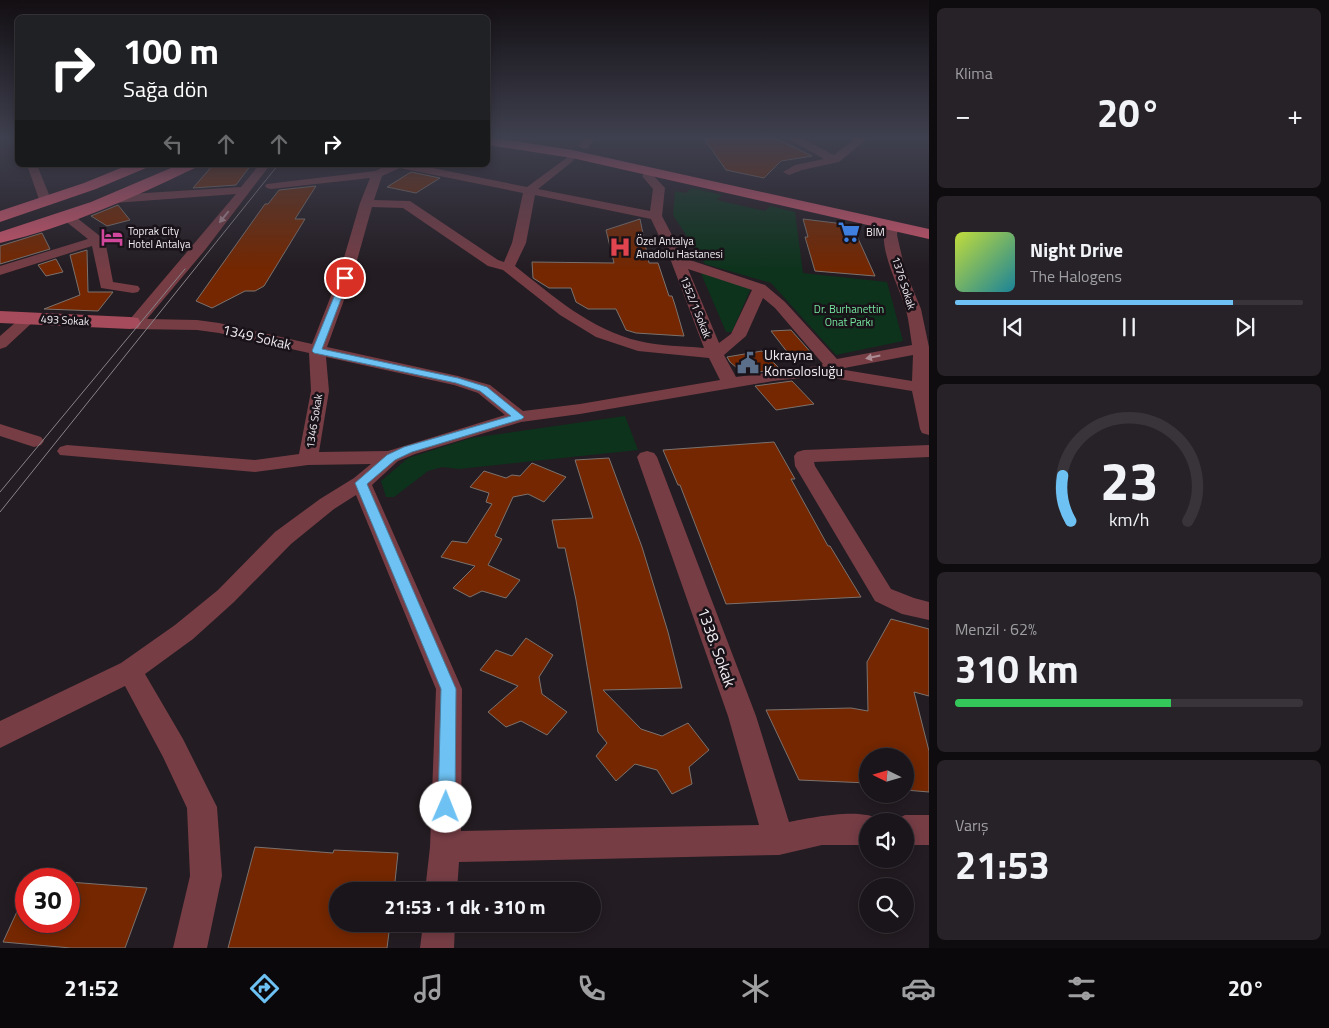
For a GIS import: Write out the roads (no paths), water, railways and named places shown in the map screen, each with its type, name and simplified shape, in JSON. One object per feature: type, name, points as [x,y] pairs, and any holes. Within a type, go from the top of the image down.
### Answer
[{"type":"main road","points":[[0,217],[99,181]]},
{"type":"main road","points":[[0,224],[115,181]]},
{"type":"main road","points":[[0,231],[62,210],[130,181]]},
{"type":"main road","points":[[0,238],[68,217],[154,181]]},
{"type":"main road","points":[[696,181],[722,184]]},
{"type":"main road","points":[[708,181],[929,225]]},
{"type":"main road","points":[[710,181],[929,234]]},
{"type":"main road","points":[[719,181],[722,184]]},
{"type":"street","points":[[38,181],[46,202]]},
{"type":"street","points":[[132,324],[200,247],[253,181]]},
{"type":"street","points":[[271,186],[313,181]]},
{"type":"street","name":"1346 Sokak","points":[[308,459],[320,391],[317,351],[345,278],[366,203],[374,181]]},
{"type":"street","points":[[485,181],[656,216],[659,188],[653,181]]},
{"type":"street","points":[[508,268],[520,243],[530,190],[541,181]]},
{"type":"street","points":[[114,199],[239,190]]},
{"type":"street","points":[[366,203],[406,204],[493,263],[508,268],[564,312],[602,334],[638,346],[715,354],[738,336],[760,288]]},
{"type":"street","name":"1352/1 Sokak","points":[[656,216],[678,261],[715,354],[730,383]]},
{"type":"street","points":[[68,217],[98,240],[106,285],[133,289]]},
{"type":"street","name":"1376 Sokak","points":[[892,226],[890,235],[898,270],[911,301],[920,348],[929,428]]},
{"type":"street","points":[[0,271],[98,240]]},
{"type":"street","points":[[678,261],[760,288],[780,305],[827,368],[924,389]]},
{"type":"street","points":[[911,301],[929,302]]},
{"type":"street","name":"493 Sokak","points":[[0,317],[132,324]]},
{"type":"street","points":[[0,344],[29,318]]},
{"type":"street","name":"1349 Sokak","points":[[132,324],[197,325],[219,328],[458,381],[484,389],[519,417]]},
{"type":"street","points":[[0,735],[130,671],[184,632],[226,596],[283,538],[327,504],[361,483],[391,458],[408,450],[519,417],[580,409],[827,368],[920,348]]},
{"type":"street","points":[[0,430],[34,441]]},
{"type":"street","points":[[67,451],[255,466],[308,459],[391,458]]},
{"type":"street","points":[[929,451],[804,456],[805,466],[883,595],[910,607],[929,611]]},
{"type":"street","name":"1338. Sokak","points":[[647,457],[742,716],[779,840]]},
{"type":"street","points":[[361,483],[449,689],[443,882]]},
{"type":"street","points":[[130,671],[173,748],[202,807],[206,876],[190,948]]},
{"type":"street","points":[[445,847],[779,840],[822,830],[859,830]]},
{"type":"street","points":[[914,830],[929,830]]},
{"type":"street","points":[[437,948],[438,932]]},
{"type":"tram line","points":[[0,512],[265,181]]},
{"type":"tram line","points":[[0,492],[185,269]]},
{"type":"place","name":"BİM","points":[[849,232]]},
{"type":"place","name":"Toprak City Hotel Antalya","points":[[112,237]]},
{"type":"place","name":"Özel Antalya Anadolu Hastanesi","points":[[620,247]]},
{"type":"place","name":"Ukrayna Konsolosluğu","points":[[748,363]]},
{"type":"park label","name":"Dr. Burhanettin Onat Parkı","points":[[849,315]]}]
